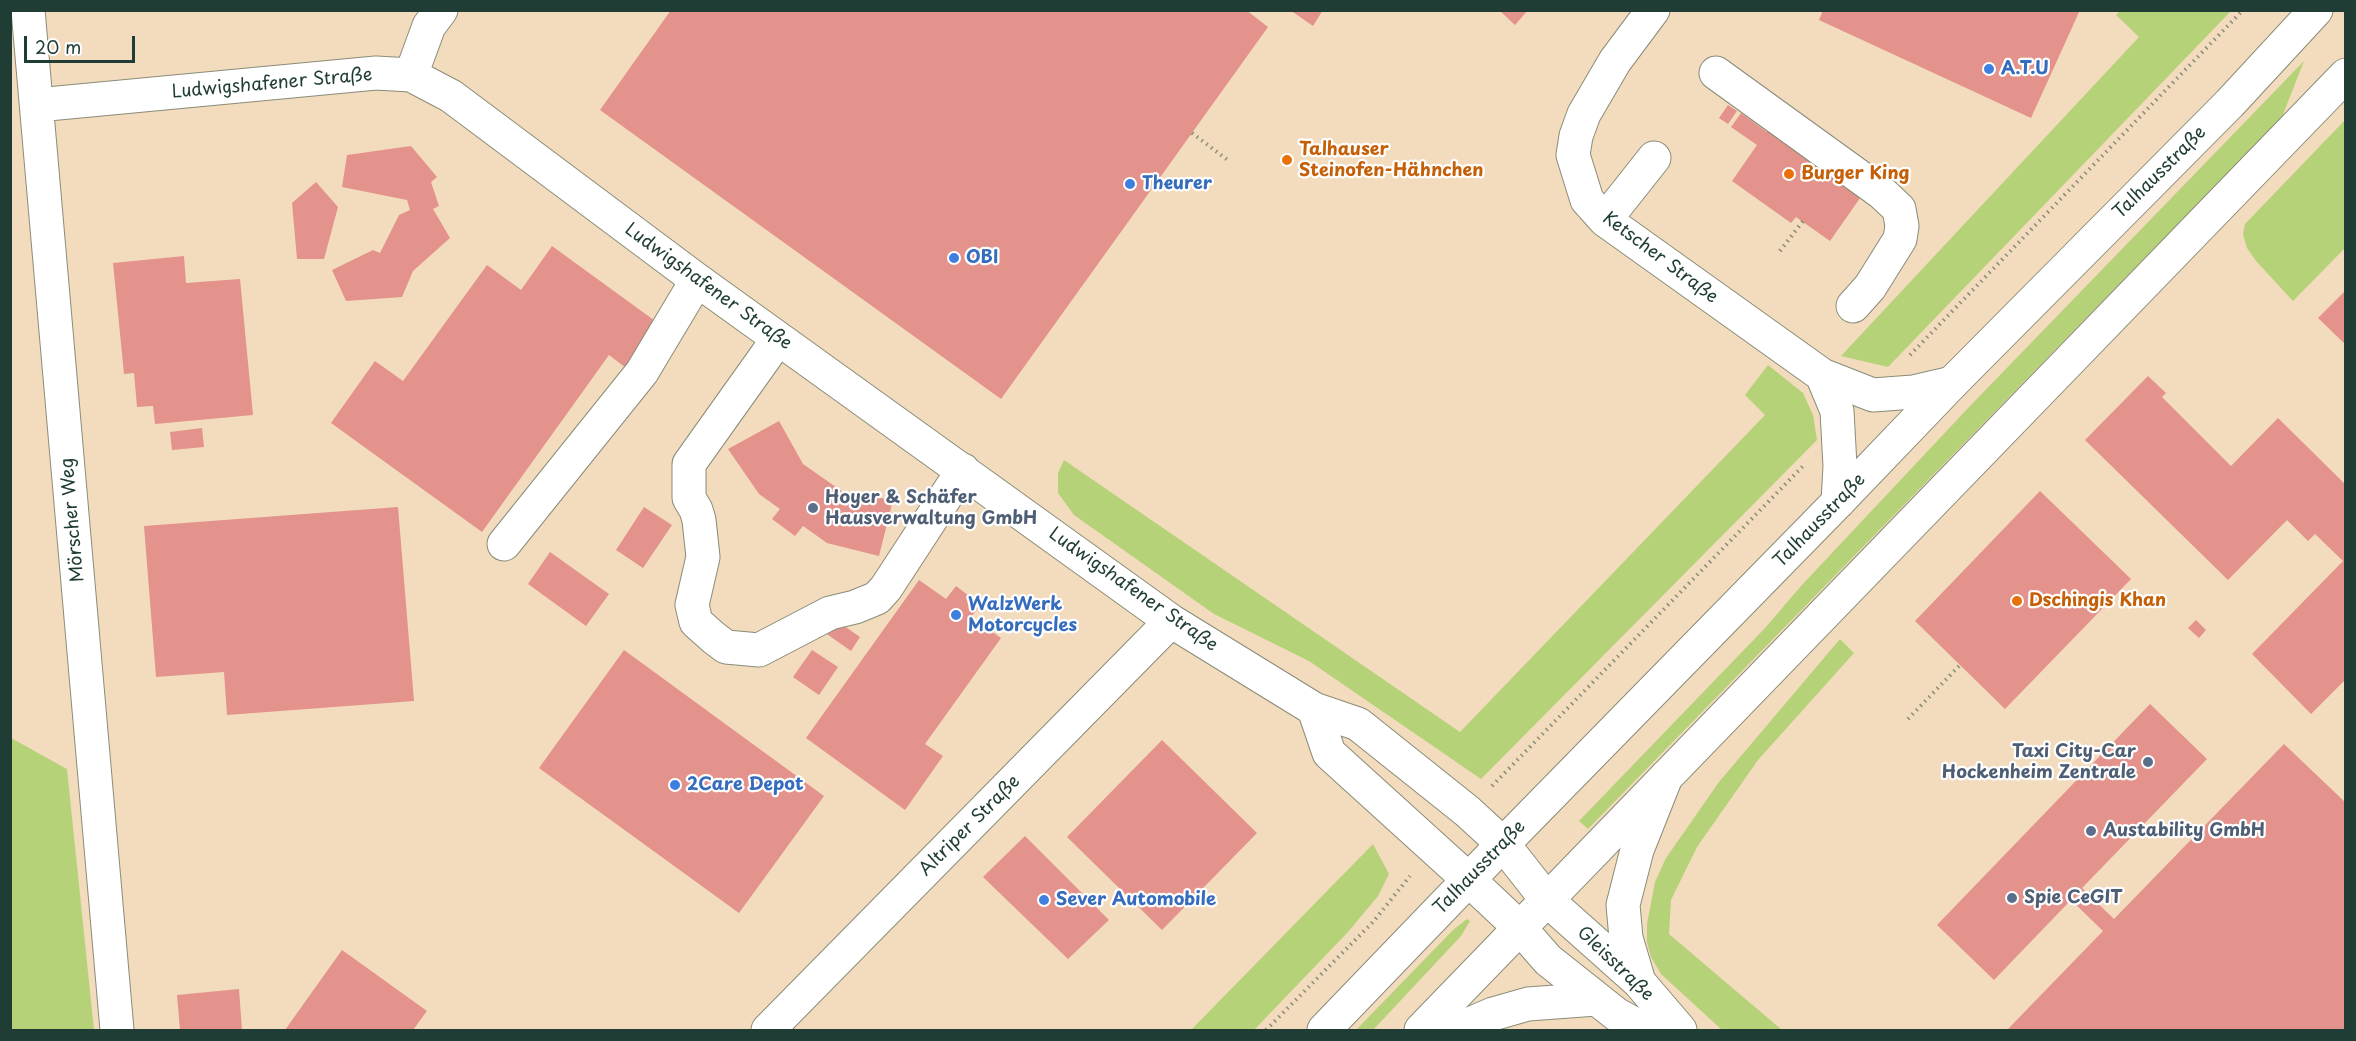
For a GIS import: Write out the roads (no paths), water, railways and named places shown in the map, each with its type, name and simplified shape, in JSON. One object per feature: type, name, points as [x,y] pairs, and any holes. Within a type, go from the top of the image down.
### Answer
[{"type":"street","name":"Mörscher Weg","points":[[28,10],[117,1030]]},
{"type":"street","points":[[411,75],[429,26],[441,10]]},
{"type":"street","name":"Ketscher Straße","points":[[1653,10],[1615,61],[1584,114],[1576,136],[1573,154],[1587,200],[1605,220],[1822,375],[1873,394],[1913,392],[1952,382]]},
{"type":"street","name":"Talhausstraße","points":[[1324,1030],[1952,382],[2230,103],[2316,10]]},
{"type":"street","name":"Ludwigshafener Straße","points":[[38,105],[376,73],[411,75],[451,96],[697,280],[1171,621],[1314,709],[1358,724],[1467,811],[1503,844]]},
{"type":"street","points":[[1716,73],[1882,193],[1899,209],[1902,226],[1900,239],[1870,287],[1854,306]]},
{"type":"street","points":[[1421,1030],[2346,75]]},
{"type":"street","points":[[1605,220],[1654,158]]},
{"type":"street","points":[[504,544],[642,372],[697,280]]},
{"type":"street","points":[[778,339],[689,464],[689,498],[699,520],[703,557],[692,605],[696,622],[726,647],[759,650],[830,613],[855,607],[877,598],[886,588],[963,470]]},
{"type":"street","points":[[1822,375],[1837,411],[1840,466],[1838,502]]},
{"type":"street","name":"Altriper Straße","points":[[768,1030],[1171,621]]},
{"type":"street","points":[[1314,709],[1329,753],[1469,880]]},
{"type":"street","points":[[1639,982],[1626,938],[1623,905],[1637,850],[1666,777]]},
{"type":"street","name":"Gleisstraße","points":[[1503,844],[1547,900],[1639,982],[1680,1030]]},
{"type":"street","name":"Gleisstraße","points":[[1469,880],[1520,928],[1548,960],[1596,999],[1645,1030]]},
{"type":"street","points":[[1456,1030],[1493,1014],[1528,1004],[1596,999]]},
{"type":"place","name":"A.T.U","points":[[1989,69]]},
{"type":"place","name":"Talhauser Steinofen-Hähnchen","points":[[1287,160]]},
{"type":"place","name":"Burger King","points":[[1789,174]]},
{"type":"place","name":"Theurer","points":[[1130,184]]},
{"type":"place","name":"OBI","points":[[954,258]]},
{"type":"place","name":"Hoyer & Schäfer Hausverwaltung GmbH","points":[[813,508]]},
{"type":"place","name":"Dschingis Khan","points":[[2017,601]]},
{"type":"place","name":"WalzWerk Motorcycles","points":[[956,615]]},
{"type":"place","name":"Taxi City-Car Hockenheim Zentrale","points":[[2148,762]]},
{"type":"place","name":"2Care Depot","points":[[675,785]]},
{"type":"place","name":"Austability GmbH","points":[[2091,831]]},
{"type":"place","name":"Spie CeGIT","points":[[2012,898]]},
{"type":"place","name":"Sever Automobile","points":[[1044,900]]}]
